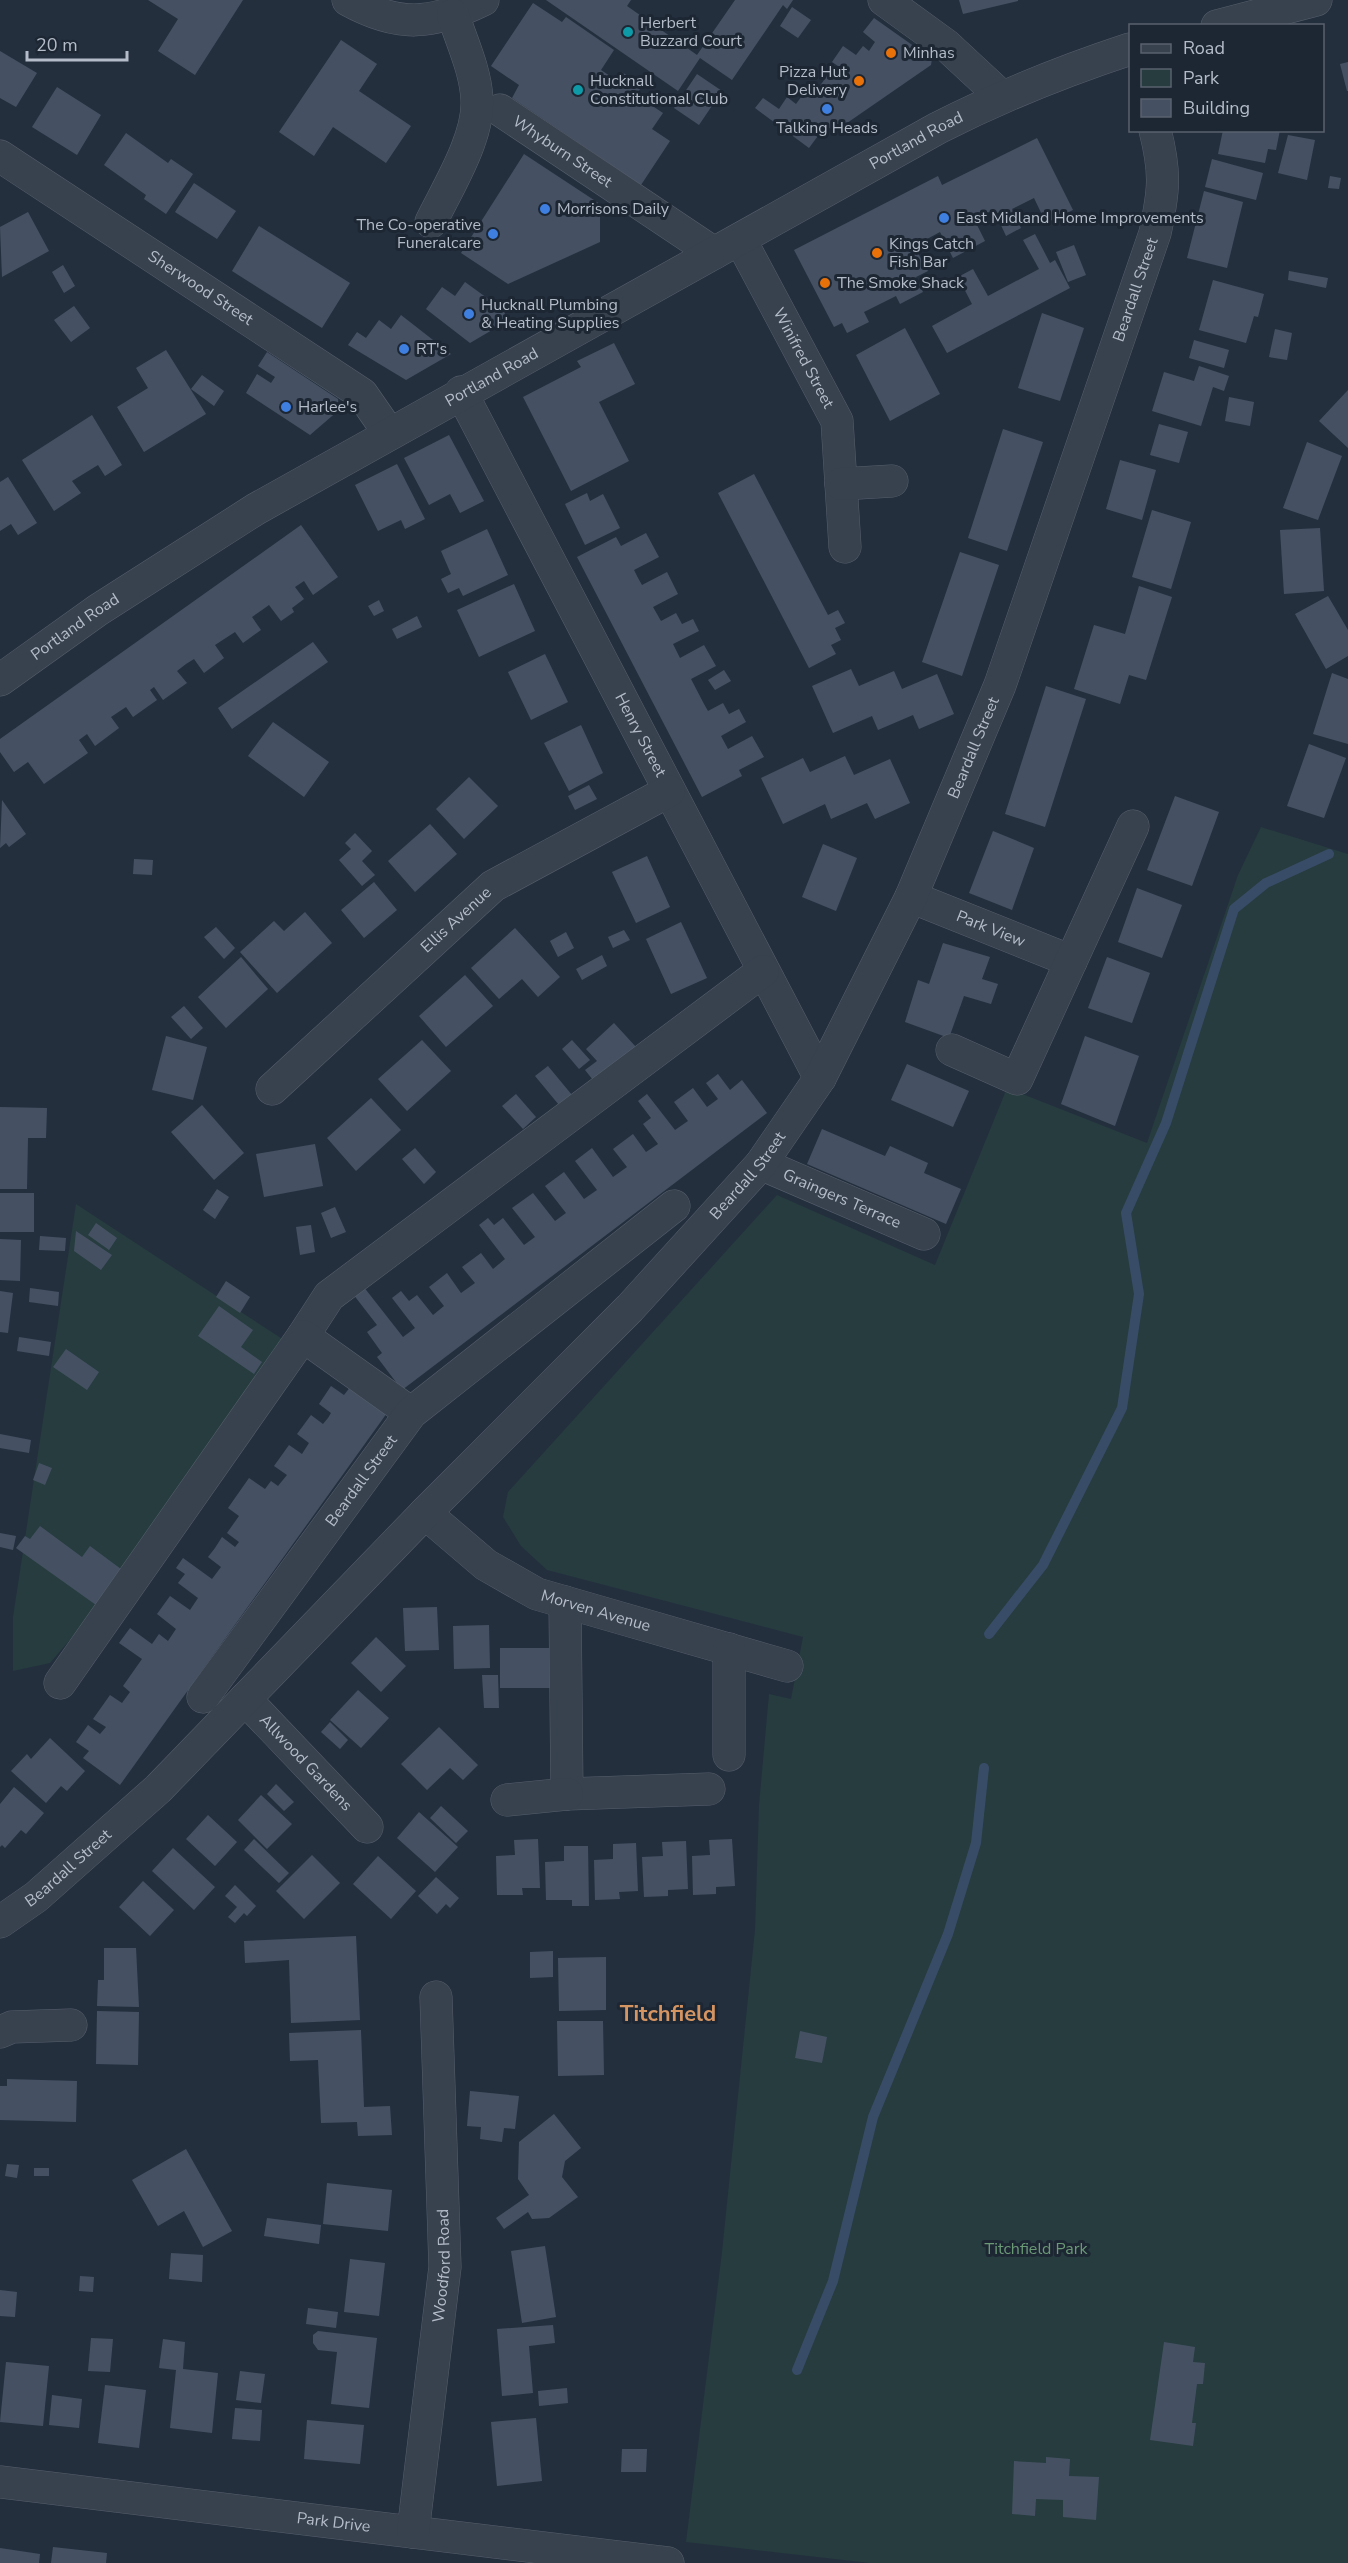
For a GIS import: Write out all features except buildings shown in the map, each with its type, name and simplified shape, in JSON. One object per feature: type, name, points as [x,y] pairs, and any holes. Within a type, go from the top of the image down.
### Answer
[{"type":"street","points":[[348,0],[371,13],[400,20],[426,20],[453,15],[483,0]]},
{"type":"street","points":[[884,0],[946,45],[1002,96]]},
{"type":"street","points":[[1225,24],[1316,0]]},
{"type":"street","points":[[431,222],[471,138],[477,112],[475,86],[453,15]]},
{"type":"street","name":"Portland Road","points":[[0,680],[98,610],[256,509],[389,433],[909,143],[1002,96],[1059,72],[1129,50]]},
{"type":"street","name":"Whyburn Street","points":[[500,110],[727,246]]},
{"type":"street","name":"Beardall Street","points":[[0,1922],[36,1897],[158,1790],[425,1513],[637,1300],[761,1164],[819,1078],[911,897],[1000,685],[1155,233],[1164,191],[1161,153],[1156,132]]},
{"type":"street","name":"Sherwood Street","points":[[0,156],[362,394],[389,433]]},
{"type":"street","name":"Winifred Street","points":[[727,246],[837,421],[845,548]]},
{"type":"street","name":"Henry Street","points":[[461,393],[819,1078]]},
{"type":"street","points":[[841,484],[892,481]]},
{"type":"street","name":"Ellis Avenue","points":[[272,1089],[494,886],[669,791]]},
{"type":"street","points":[[952,1050],[1017,1079],[1132,826]]},
{"type":"street","name":"Park View","points":[[911,897],[1071,961]]},
{"type":"street","points":[[60,1683],[329,1296],[764,971]]},
{"type":"street","name":"Graingers Terrace","points":[[761,1164],[924,1234]]},
{"type":"street","name":"Beardall Street","points":[[203,1697],[411,1413],[674,1206]]},
{"type":"street","points":[[604,1261],[637,1300]]},
{"type":"street","points":[[303,1336],[411,1413]]},
{"type":"street","name":"Morven Avenue","points":[[425,1513],[486,1565],[537,1594],[788,1666]]},
{"type":"street","points":[[274,1600],[310,1632]]},
{"type":"street","points":[[565,1602],[567,1794]]},
{"type":"street","points":[[729,1649],[729,1755]]},
{"type":"street","name":"Allwood Gardens","points":[[245,1699],[368,1827]]},
{"type":"street","points":[[507,1800],[567,1794],[709,1789]]},
{"type":"street","name":"Woodford Road","points":[[413,2532],[445,2267],[436,1997]]},
{"type":"street","points":[[0,2032],[12,2026],[71,2025]]},
{"type":"street","name":"Park Drive","points":[[0,2482],[660,2562]]},
{"type":"green space","name":"Titchfield Park","points":[[1261,827],[1348,854],[1348,2563],[870,2563],[686,2542],[722,2252],[755,1930],[759,1805],[769,1694],[791,1699],[803,1637],[547,1570],[521,1546],[503,1517],[508,1492],[777,1195],[935,1265],[1007,1088],[1147,1143],[1238,875]]},
{"type":"green space","points":[[76,1204],[287,1342],[116,1586],[50,1663],[13,1671],[13,1617]]},
{"type":"waterway","points":[[989,1634],[1043,1565],[1122,1408],[1139,1294],[1126,1213],[1166,1123],[1234,909],[1266,883],[1329,854]]},
{"type":"waterway","points":[[797,2370],[833,2281],[873,2117],[948,1934],[976,1843],[984,1768]]},
{"type":"place","name":"Herbert Buzzard Court","points":[[628,32]]},
{"type":"place","name":"Minhas","points":[[891,53]]},
{"type":"place","name":"Pizza Hut Delivery","points":[[859,81]]},
{"type":"place","name":"Hucknall Constitutional Club","points":[[578,90]]},
{"type":"place","name":"Talking Heads","points":[[827,109]]},
{"type":"place","name":"Morrisons Daily","points":[[545,209]]},
{"type":"place","name":"East Midland Home Improvements","points":[[944,218]]},
{"type":"place","name":"The Co-operative Funeralcare","points":[[493,234]]},
{"type":"place","name":"Kings Catch Fish Bar","points":[[877,253]]},
{"type":"place","name":"The Smoke Shack","points":[[825,283]]},
{"type":"place","name":"Hucknall Plumbing & Heating Supplies","points":[[469,314]]},
{"type":"place","name":"RT's","points":[[404,349]]},
{"type":"place","name":"Harlee's","points":[[286,407]]},
{"type":"district","name":"Titchfield","points":[[668,2014]]}]
